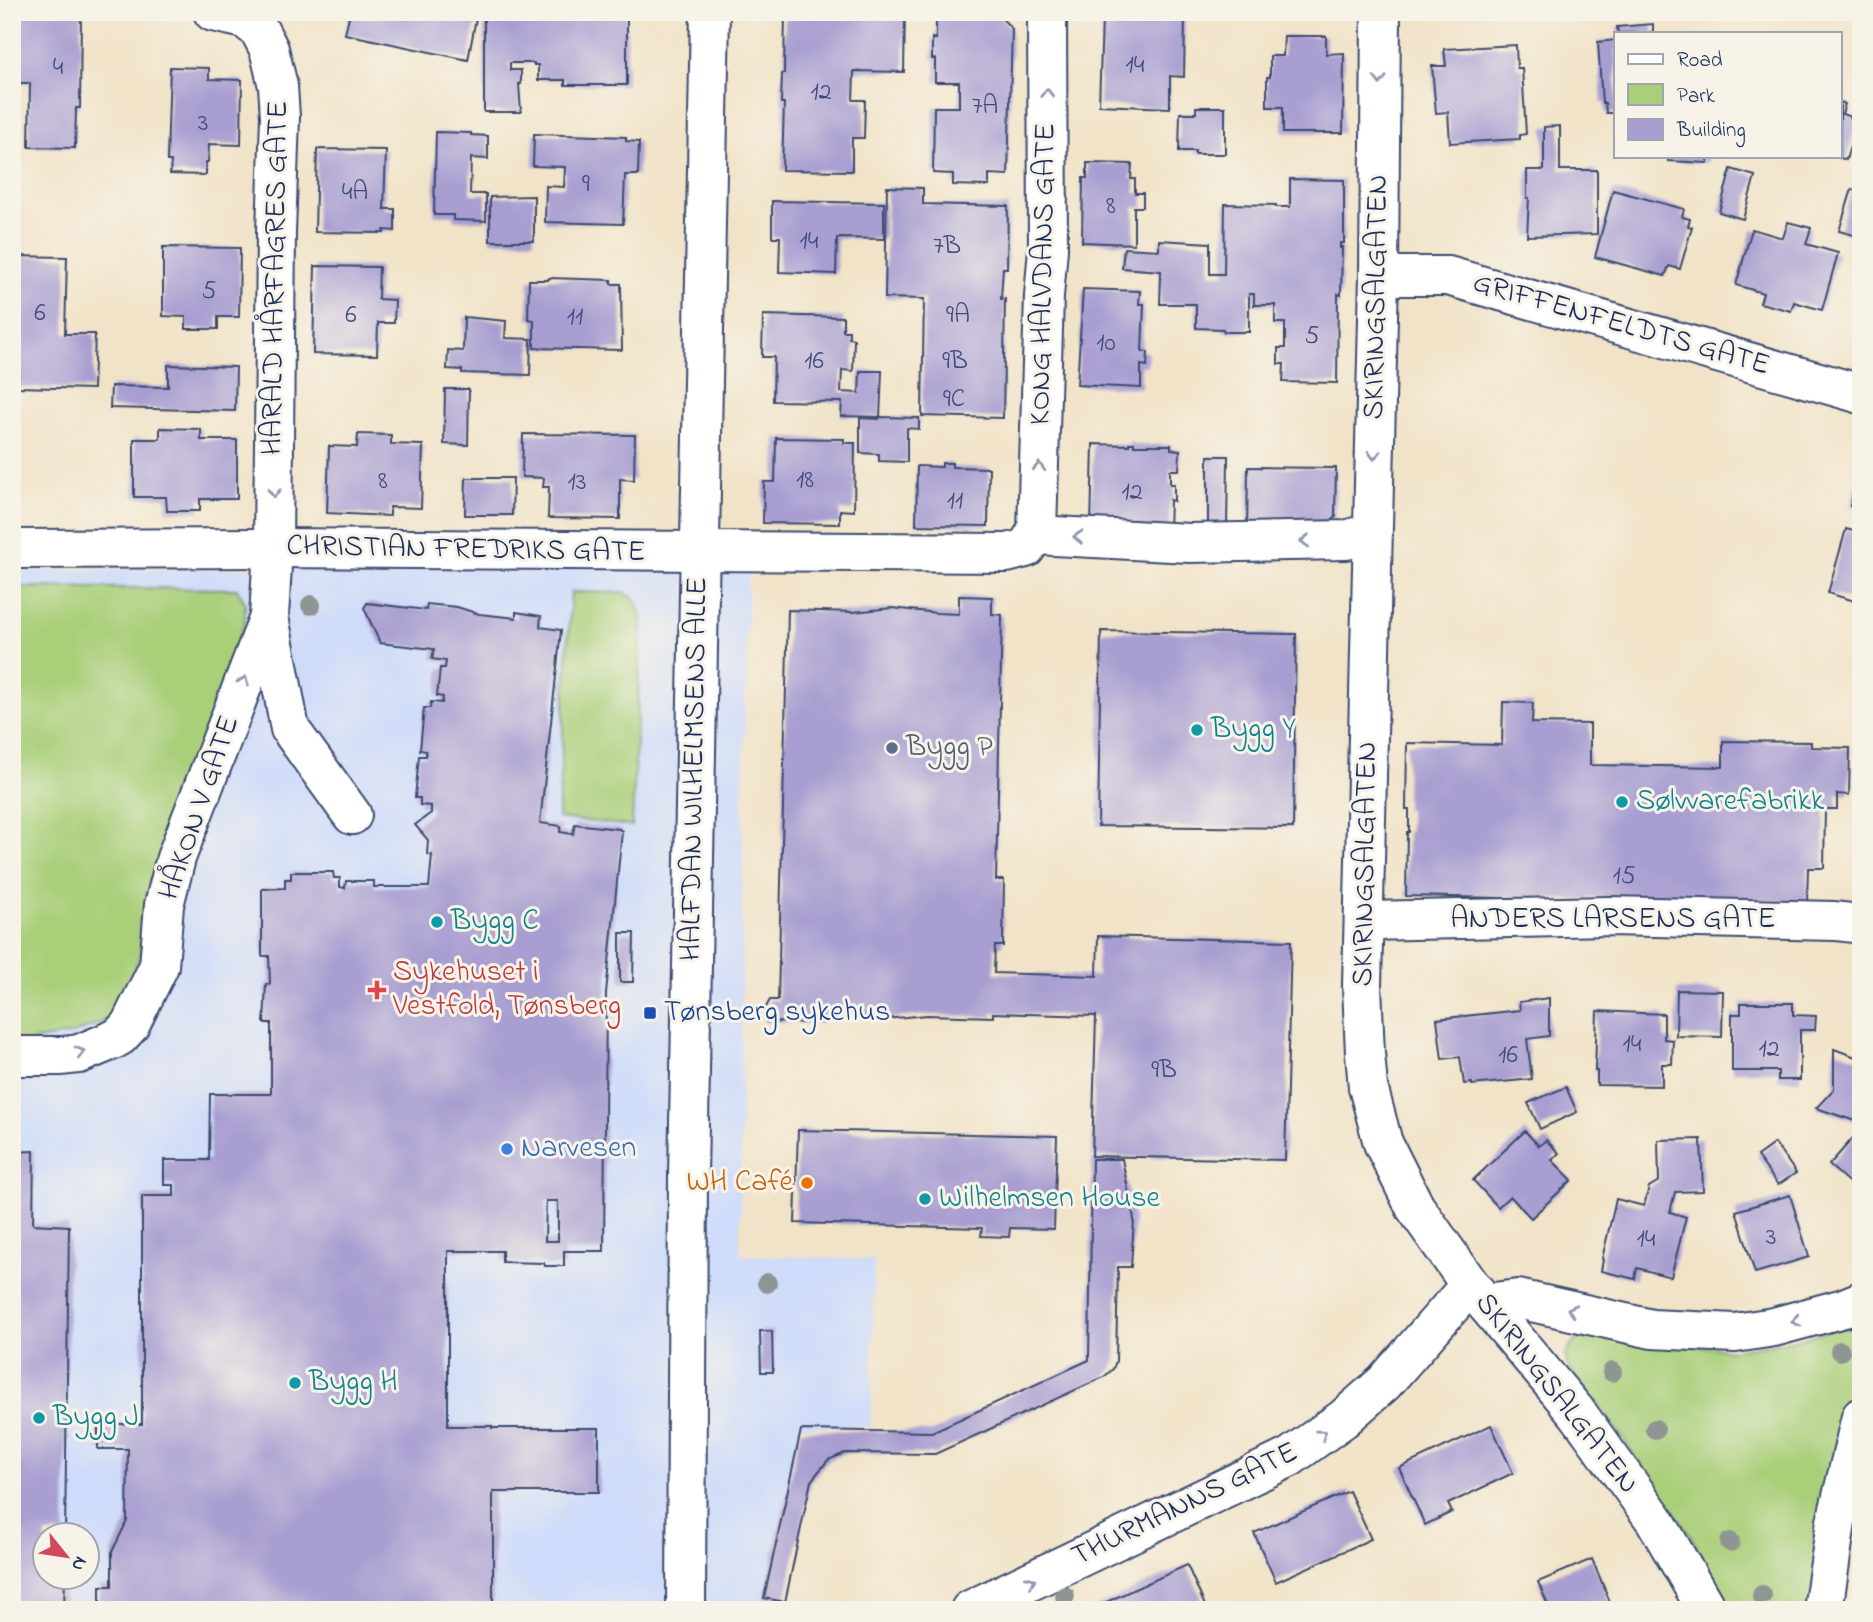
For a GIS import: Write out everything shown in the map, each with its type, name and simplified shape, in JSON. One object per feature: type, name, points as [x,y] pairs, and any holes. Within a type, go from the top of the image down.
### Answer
[{"type":"street","name":"HALFDAN WILHELMSENS ALLE","points":[[686,1610],[688,1176],[710,12]]},
{"type":"street","name":"KONG HALVDANS GATE","points":[[1035,535],[1048,249],[1047,12]]},
{"type":"street","name":"SKIRINGSALGATEN","points":[[1381,12],[1379,276],[1363,986],[1368,1087],[1383,1143],[1415,1207],[1477,1294],[1578,1414],[1655,1520],[1707,1610]]},
{"type":"street","name":"HARALD HÅRFAGRES GATE","points":[[229,16],[259,30],[269,49],[278,86],[280,117],[276,232],[273,548]]},
{"type":"street","name":"GRIFFENFELDTS GATE","points":[[1379,276],[1448,276],[1861,394]]},
{"type":"street","points":[[1035,535],[1190,543],[1346,540],[1372,532]]},
{"type":"street","name":"CHRISTIAN FREDRIKS GATE","points":[[12,550],[273,548],[1007,553],[1026,548],[1035,535]]},
{"type":"street","name":"HÅKON V GATE","points":[[12,1056],[79,1054],[113,1040],[130,1025],[159,966],[164,905],[176,858],[269,617],[273,548]]},
{"type":"street","points":[[269,617],[290,729],[352,815]]},
{"type":"street","name":"ANDERS LARSENS GATE","points":[[1365,921],[1609,916],[1835,921],[1861,924]]},
{"type":"street","points":[[1477,1294],[1518,1299],[1652,1329],[1735,1333],[1774,1328],[1861,1301]]},
{"type":"street","name":"THURMANNS GATE","points":[[970,1610],[1290,1457],[1343,1419],[1477,1294]]},
{"type":"street","points":[[1823,1610],[1836,1522],[1861,1417]]},
{"type":"shaded area","name":"Sykehuset i Vestfold, Tønsberg","points":[[667,565],[748,574],[743,805],[740,1255],[874,1260],[871,1427],[800,1426],[762,1610],[12,1610],[12,570]]},
{"type":"green space","points":[[12,587],[237,589],[245,603],[245,622],[151,881],[142,950],[115,1017],[73,1034],[20,1043],[12,1043]]},
{"type":"green space","points":[[571,592],[624,593],[635,599],[642,618],[632,826],[558,818]]},
{"type":"green space","points":[[1842,1325],[1861,1332],[1861,1374],[1842,1425],[1810,1610],[1728,1610],[1690,1535],[1601,1407],[1568,1367],[1565,1355],[1575,1340],[1594,1334],[1733,1350],[1802,1339]]},
{"type":"building","points":[[12,12],[81,12],[80,108],[76,108],[75,148],[29,147],[30,83],[12,83]]},
{"type":"building","points":[[350,12],[477,13],[468,60],[345,34]]},
{"type":"building","points":[[484,12],[627,12],[627,85],[565,85],[565,80],[538,80],[538,65],[510,63],[510,70],[521,70],[521,112],[484,112]]},
{"type":"building","points":[[785,12],[905,12],[904,72],[854,71],[853,100],[865,100],[864,138],[852,138],[852,171],[782,170],[784,103],[781,103]]},
{"type":"building","points":[[936,12],[996,12],[1012,29],[1008,175],[989,174],[989,186],[953,185],[953,174],[933,173],[934,107],[959,107],[959,82],[935,82],[932,38],[936,39]]},
{"type":"building","points":[[1101,14],[1185,17],[1184,77],[1170,76],[1170,108],[1099,105]]},
{"type":"building","points":[[1653,24],[1653,32],[1618,32],[1617,27]]},
{"type":"building","points":[[1284,36],[1326,36],[1326,54],[1344,53],[1343,133],[1283,133],[1283,107],[1267,107],[1270,56],[1283,56]]},
{"type":"building","points":[[1614,40],[1614,113],[1606,113],[1605,103],[1602,103],[1598,42]]},
{"type":"building","points":[[1516,45],[1517,68],[1522,68],[1526,134],[1520,135],[1520,139],[1450,143],[1448,112],[1436,113],[1432,66],[1446,66],[1444,49]]},
{"type":"building","points":[[170,67],[209,68],[209,79],[242,80],[241,145],[209,144],[206,175],[170,174],[171,161],[167,161]]},
{"type":"building","points":[[1196,107],[1225,107],[1225,154],[1179,151],[1180,113],[1196,113]]},
{"type":"building","points":[[1842,114],[1858,119],[1846,160],[1840,158]]},
{"type":"building","points":[[1560,126],[1560,170],[1597,170],[1597,234],[1527,236],[1527,170],[1544,170],[1544,127]]},
{"type":"building","points":[[436,132],[488,136],[488,159],[471,158],[470,194],[486,194],[486,221],[453,220],[453,215],[434,215]]},
{"type":"building","points":[[534,134],[626,137],[626,141],[639,142],[638,175],[625,175],[623,224],[545,222],[546,186],[564,187],[565,167],[533,166]]},
{"type":"building","points":[[317,149],[386,150],[384,209],[395,209],[395,231],[315,232]]},
{"type":"building","points":[[1668,158],[1708,158],[1708,163],[1668,161]]},
{"type":"building","points":[[1087,163],[1132,164],[1131,179],[1135,179],[1135,193],[1143,193],[1143,207],[1134,207],[1134,244],[1082,242],[1083,178],[1087,178]]},
{"type":"building","points":[[1731,169],[1755,176],[1743,219],[1719,212]]},
{"type":"building","points":[[1290,179],[1344,180],[1344,243],[1340,243],[1341,295],[1338,294],[1337,383],[1283,382],[1284,364],[1278,364],[1278,348],[1285,348],[1285,323],[1275,323],[1275,305],[1254,305],[1254,294],[1249,294],[1249,332],[1196,328],[1196,304],[1160,304],[1161,271],[1122,268],[1124,248],[1159,250],[1159,240],[1210,243],[1210,274],[1224,274],[1225,204],[1290,207]]},
{"type":"building","points":[[887,187],[923,188],[923,204],[1008,206],[1007,268],[1003,268],[1001,299],[1005,299],[1003,418],[922,416],[924,299],[885,298]]},
{"type":"building","points":[[1852,189],[1861,191],[1861,237],[1839,231]]},
{"type":"building","points":[[1613,190],[1684,209],[1682,217],[1690,219],[1688,226],[1692,227],[1680,269],[1669,266],[1665,276],[1595,257]]},
{"type":"building","points":[[534,196],[534,241],[490,241],[490,197]]},
{"type":"building","points":[[772,201],[884,203],[884,239],[837,238],[836,274],[779,272],[780,237],[772,237]]},
{"type":"building","points":[[1788,222],[1811,228],[1806,244],[1838,253],[1822,310],[1794,302],[1791,311],[1760,303],[1763,293],[1736,285],[1752,229],[1783,238]]},
{"type":"building","points":[[163,247],[240,248],[239,317],[218,317],[218,329],[186,329],[186,317],[163,316]]},
{"type":"building","points":[[12,256],[67,257],[65,334],[95,334],[93,389],[18,387],[19,342],[12,341]]},
{"type":"building","points":[[315,266],[379,267],[378,299],[395,300],[394,323],[378,323],[377,355],[313,354]]},
{"type":"building","points":[[529,280],[611,280],[611,284],[621,284],[622,350],[534,348],[534,320],[528,319]]},
{"type":"building","points":[[1083,289],[1140,291],[1139,304],[1144,304],[1142,351],[1148,352],[1147,366],[1141,365],[1141,388],[1077,385]]},
{"type":"building","points":[[763,315],[843,317],[843,331],[849,331],[849,338],[854,339],[853,371],[842,370],[841,392],[859,393],[860,371],[882,371],[880,417],[841,416],[842,402],[773,401],[774,357],[762,357]]},
{"type":"building","points":[[464,317],[506,321],[505,338],[531,339],[530,375],[462,373],[462,370],[447,369],[448,350],[463,351]]},
{"type":"building","points":[[168,365],[236,367],[235,411],[110,408],[111,386],[168,387]]},
{"type":"building","points":[[445,389],[469,389],[468,445],[444,444]]},
{"type":"building","points":[[860,418],[919,418],[919,429],[907,428],[907,462],[879,461],[879,454],[860,453]]},
{"type":"building","points":[[160,428],[201,429],[201,440],[237,440],[237,499],[200,499],[200,511],[167,511],[166,497],[134,497],[134,439],[160,439]]},
{"type":"building","points":[[358,434],[391,435],[391,444],[423,445],[421,508],[390,507],[390,516],[327,513],[329,446],[357,447]]},
{"type":"building","points":[[523,434],[635,435],[634,480],[620,479],[620,519],[548,518],[549,487],[543,487],[544,478],[522,477]]},
{"type":"building","points":[[776,438],[844,439],[844,443],[855,443],[854,511],[840,510],[840,524],[763,523],[764,482],[775,482]]},
{"type":"building","points":[[1093,444],[1171,445],[1171,449],[1180,450],[1179,470],[1170,470],[1170,484],[1174,484],[1174,501],[1170,500],[1169,530],[1091,528]]},
{"type":"building","points":[[1208,456],[1228,456],[1227,530],[1208,530]]},
{"type":"building","points":[[942,463],[952,463],[952,467],[989,468],[988,526],[916,525],[917,466],[942,467]]},
{"type":"building","points":[[1248,467],[1336,468],[1336,516],[1318,533],[1247,531]]},
{"type":"building","points":[[1861,470],[1861,509],[1850,506]]},
{"type":"building","points":[[466,478],[513,478],[512,515],[465,515]]},
{"type":"building","points":[[1846,529],[1861,533],[1861,603],[1828,593]]},
{"type":"building","name":"Bygg P","points":[[959,596],[992,597],[992,614],[1002,615],[996,880],[1004,880],[1003,946],[995,946],[994,973],[1097,976],[1098,936],[1291,941],[1285,1160],[1092,1156],[1096,1016],[993,1013],[993,1017],[927,1015],[885,1019],[846,1013],[823,1013],[823,1023],[766,1022],[766,1007],[770,1000],[778,1000],[788,610],[853,612],[892,608],[959,614]]},
{"type":"building","points":[[367,603],[426,610],[427,604],[457,607],[479,614],[516,618],[516,612],[541,616],[540,627],[561,630],[540,823],[561,826],[560,832],[573,834],[575,824],[622,831],[606,993],[604,1251],[564,1251],[564,1266],[545,1266],[544,1263],[502,1262],[502,1251],[448,1251],[448,1426],[599,1428],[599,1492],[493,1492],[493,1610],[100,1610],[100,1590],[102,1586],[112,1586],[112,1552],[127,1521],[128,1449],[98,1449],[98,1424],[142,1424],[142,1196],[174,1196],[174,1185],[164,1185],[164,1160],[209,1160],[210,1094],[271,1094],[271,1023],[264,1023],[266,984],[270,984],[269,956],[262,956],[262,889],[285,888],[285,879],[291,879],[291,872],[333,872],[334,878],[340,878],[340,887],[345,888],[346,881],[374,881],[374,887],[429,887],[432,855],[427,854],[428,840],[415,825],[431,813],[431,806],[420,805],[420,798],[415,798],[419,756],[426,756],[426,751],[420,750],[424,708],[430,708],[431,702],[442,703],[443,697],[437,696],[440,668],[445,668],[446,661],[432,659],[434,649],[380,643],[364,608]],"holes":[[[546,1201],[558,1201],[558,1241],[545,1241]]]},
{"type":"building","name":"Bygg Y","points":[[1101,631],[1296,634],[1293,828],[1098,826]]},
{"type":"building","name":"Sølvvarefabrikk","points":[[1503,702],[1533,703],[1532,723],[1590,724],[1590,765],[1723,767],[1723,741],[1811,742],[1811,747],[1850,748],[1849,795],[1837,794],[1837,809],[1825,809],[1824,868],[1808,868],[1807,902],[1406,896],[1409,832],[1409,809],[1406,809],[1407,743],[1502,745]]},
{"type":"building","points":[[620,933],[634,933],[633,982],[620,982]]},
{"type":"building","points":[[1677,990],[1723,991],[1722,1037],[1676,1036]]},
{"type":"building","points":[[1549,998],[1549,1036],[1527,1039],[1532,1079],[1464,1084],[1460,1057],[1442,1059],[1437,1019],[1520,1010],[1519,1002]]},
{"type":"building","points":[[1741,1003],[1793,1003],[1793,1015],[1816,1016],[1815,1030],[1800,1030],[1800,1080],[1778,1080],[1778,1071],[1732,1071],[1732,1014],[1741,1014]]},
{"type":"building","points":[[1597,1011],[1664,1014],[1664,1039],[1673,1040],[1672,1064],[1662,1064],[1662,1086],[1597,1085]]},
{"type":"building","points":[[1834,1049],[1861,1059],[1861,1123],[1816,1108],[1834,1089]]},
{"type":"building","points":[[1566,1087],[1577,1112],[1540,1129],[1528,1103]]},
{"type":"building","points":[[1861,1129],[1861,1193],[1829,1165]]},
{"type":"building","name":"Wilhelmsen House","points":[[798,1130],[1057,1136],[1054,1229],[1010,1228],[1009,1237],[981,1236],[982,1228],[795,1223]]},
{"type":"building","points":[[1525,1131],[1539,1146],[1546,1140],[1559,1153],[1552,1160],[1572,1180],[1531,1218],[1510,1196],[1498,1207],[1473,1180]]},
{"type":"building","points":[[1701,1139],[1703,1191],[1675,1192],[1670,1212],[1686,1217],[1671,1277],[1637,1268],[1635,1279],[1601,1271],[1616,1199],[1644,1206],[1649,1187],[1659,1181],[1658,1140]]},
{"type":"building","points":[[1775,1143],[1796,1173],[1778,1185],[1757,1156]]},
{"type":"building","name":"Bygg J","points":[[34,1151],[33,1224],[69,1226],[65,1520],[32,1520],[32,1590],[65,1590],[64,1610],[12,1610],[12,1152]]},
{"type":"building","points":[[1092,1159],[1122,1159],[1134,1219],[1131,1267],[1118,1267],[1116,1361],[1113,1369],[1104,1377],[935,1454],[845,1453],[828,1460],[811,1481],[785,1602],[764,1598],[801,1430],[932,1432],[1089,1360]]},
{"type":"building","points":[[1790,1195],[1809,1257],[1755,1273],[1736,1211]]},
{"type":"building","points":[[760,1331],[772,1331],[773,1372],[761,1372]]},
{"type":"building","points":[[1491,1425],[1513,1473],[1448,1504],[1452,1512],[1425,1525],[1399,1468]]},
{"type":"building","points":[[1349,1491],[1371,1539],[1276,1582],[1254,1533]]},
{"type":"building","points":[[1592,1559],[1613,1609],[1550,1610],[1538,1582]]},
{"type":"building","points":[[1187,1565],[1207,1610],[1089,1610]]},
{"type":"place","name":"Bygg Y","points":[[1197,730]]},
{"type":"place","name":"Bygg P","points":[[892,748]]},
{"type":"place","name":"Sølvvarefabrikk","points":[[1622,802]]},
{"type":"place","name":"Bygg C","points":[[437,922]]},
{"type":"place","name":"Sykehuset i Vestfold, Tønsberg","points":[[377,990]]},
{"type":"place","name":"Tønsberg sykehus","points":[[650,1013]]},
{"type":"place","name":"Narvesen","points":[[507,1149]]},
{"type":"place","name":"WH Café","points":[[807,1183]]},
{"type":"place","name":"Wilhelmsen House","points":[[925,1199]]},
{"type":"place","name":"Bygg H","points":[[295,1383]]},
{"type":"place","name":"Bygg J","points":[[39,1418]]}]
